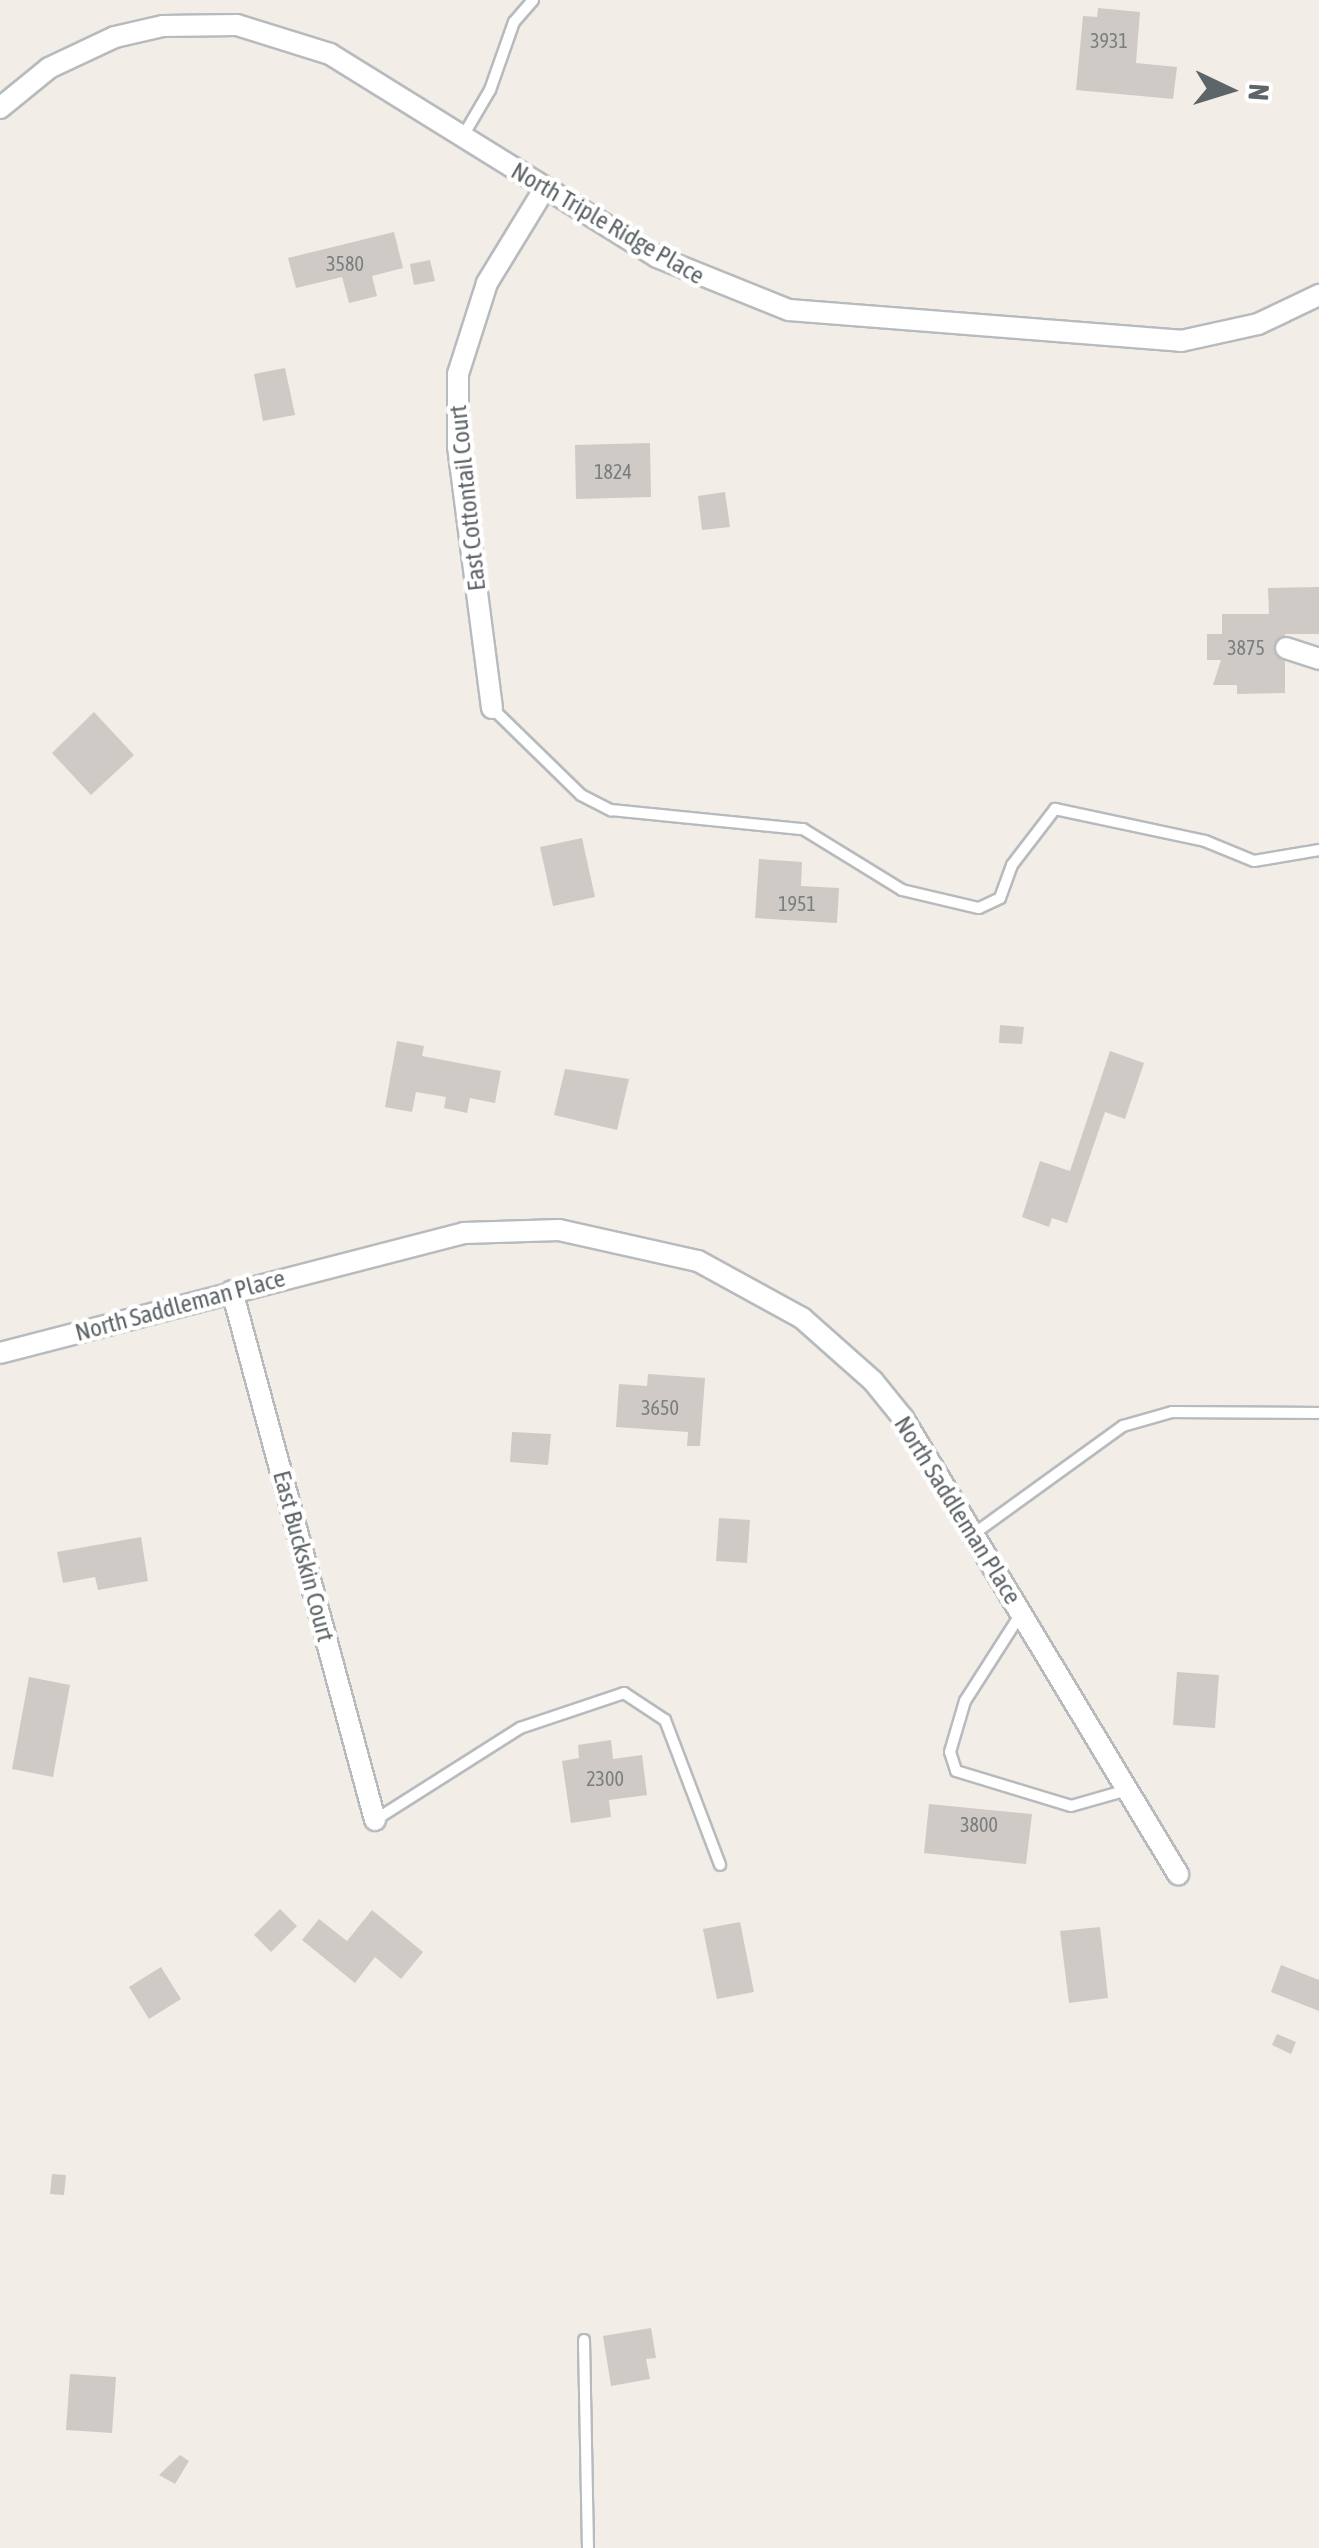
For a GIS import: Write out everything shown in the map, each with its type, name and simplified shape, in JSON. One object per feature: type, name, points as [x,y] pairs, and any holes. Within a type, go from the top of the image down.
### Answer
[{"type":"street","name":"North Triple Ridge Place","points":[[0,108],[49,68],[92,45],[163,26],[212,24],[261,30],[330,54],[699,279],[790,310],[836,318],[1180,341],[1258,324],[1319,295]]},
{"type":"street","name":"East Cottontail Court","points":[[492,708],[458,447],[458,374],[486,283],[545,188]]},
{"type":"street","points":[[1286,648],[1319,660]]},
{"type":"street","name":"North Saddleman Place","points":[[0,1353],[464,1233],[559,1230],[652,1246],[762,1292],[839,1348],[903,1418],[1178,1874]]},
{"type":"street","name":"East Buckskin Court","points":[[232,1291],[374,1820]]},
{"type":"lane","points":[[462,136],[490,90],[514,22],[534,0]]},
{"type":"lane","points":[[492,708],[581,795],[611,810],[803,829],[902,890],[978,908],[1000,898],[1012,864],[1054,809],[1206,841],[1254,860],[1319,850]]},
{"type":"lane","points":[[974,1533],[1123,1426],[1172,1412],[1319,1413]]},
{"type":"lane","points":[[1022,1612],[965,1701],[950,1752],[956,1772],[1071,1806],[1128,1790]]},
{"type":"lane","points":[[374,1820],[520,1728],[624,1693],[665,1720],[720,1865]]},
{"type":"lane","points":[[584,2340],[588,2548]]},
{"type":"building","points":[[1098,8],[1140,12],[1136,63],[1177,67],[1173,99],[1076,90],[1083,16],[1097,17]]},
{"type":"building","points":[[394,232],[403,268],[372,276],[377,296],[349,303],[342,277],[296,288],[288,258]]},
{"type":"building","points":[[430,260],[435,281],[414,285],[410,264]]},
{"type":"building","points":[[285,368],[295,415],[263,421],[254,374]]},
{"type":"building","points":[[650,443],[651,497],[576,499],[575,445]]},
{"type":"building","points":[[725,492],[730,527],[702,530],[698,496]]},
{"type":"building","points":[[1319,587],[1319,634],[1285,634],[1285,693],[1237,694],[1237,685],[1213,685],[1221,660],[1207,660],[1207,634],[1222,634],[1222,614],[1269,614],[1268,588]]},
{"type":"building","points":[[94,712],[134,755],[91,795],[52,753]]},
{"type":"building","points":[[582,838],[595,897],[553,906],[540,847]]},
{"type":"building","points":[[759,859],[802,862],[801,886],[839,888],[837,923],[755,918]]},
{"type":"building","points":[[1000,1025],[1024,1027],[1022,1044],[999,1043]]},
{"type":"building","points":[[397,1041],[424,1046],[422,1056],[501,1071],[495,1103],[470,1098],[467,1113],[444,1108],[446,1097],[416,1092],[412,1112],[385,1107]]},
{"type":"building","points":[[1110,1051],[1144,1063],[1125,1119],[1105,1112],[1067,1223],[1052,1218],[1049,1227],[1022,1217],[1040,1161],[1070,1171]]},
{"type":"building","points":[[565,1069],[629,1079],[617,1130],[554,1115]]},
{"type":"building","points":[[648,1374],[705,1378],[700,1446],[687,1446],[688,1432],[616,1427],[619,1384],[647,1386]]},
{"type":"building","points":[[512,1432],[551,1434],[548,1465],[510,1462]]},
{"type":"building","points":[[719,1518],[750,1520],[747,1563],[716,1561]]},
{"type":"building","points":[[141,1537],[148,1581],[98,1590],[95,1577],[63,1583],[57,1552]]},
{"type":"building","points":[[1177,1672],[1219,1675],[1215,1728],[1173,1725]]},
{"type":"building","points":[[29,1677],[70,1685],[53,1777],[12,1769]]},
{"type":"building","points":[[611,1740],[613,1759],[642,1755],[647,1795],[609,1800],[611,1817],[571,1823],[562,1761],[579,1758],[578,1745]]},
{"type":"building","points":[[929,1804],[1032,1814],[1026,1864],[924,1853]]},
{"type":"building","points":[[280,1909],[297,1926],[271,1952],[254,1935]]},
{"type":"building","points":[[372,1910],[423,1952],[401,1979],[375,1957],[355,1983],[302,1940],[319,1919],[347,1941]]},
{"type":"building","points":[[740,1922],[754,1992],[717,1999],[703,1929]]},
{"type":"building","points":[[1100,1927],[1108,1998],[1069,2003],[1060,1931]]},
{"type":"building","points":[[1281,1965],[1319,1980],[1319,2011],[1271,1992]]},
{"type":"building","points":[[161,1967],[181,1999],[149,2019],[129,1987]]},
{"type":"building","points":[[1277,2034],[1296,2042],[1291,2054],[1272,2045]]},
{"type":"building","points":[[52,2174],[66,2175],[64,2195],[50,2194]]},
{"type":"building","points":[[651,2328],[656,2358],[646,2359],[650,2379],[611,2386],[603,2336]]},
{"type":"building","points":[[70,2374],[116,2377],[112,2433],[66,2430]]},
{"type":"building","points":[[180,2455],[189,2461],[175,2484],[159,2475]]}]
